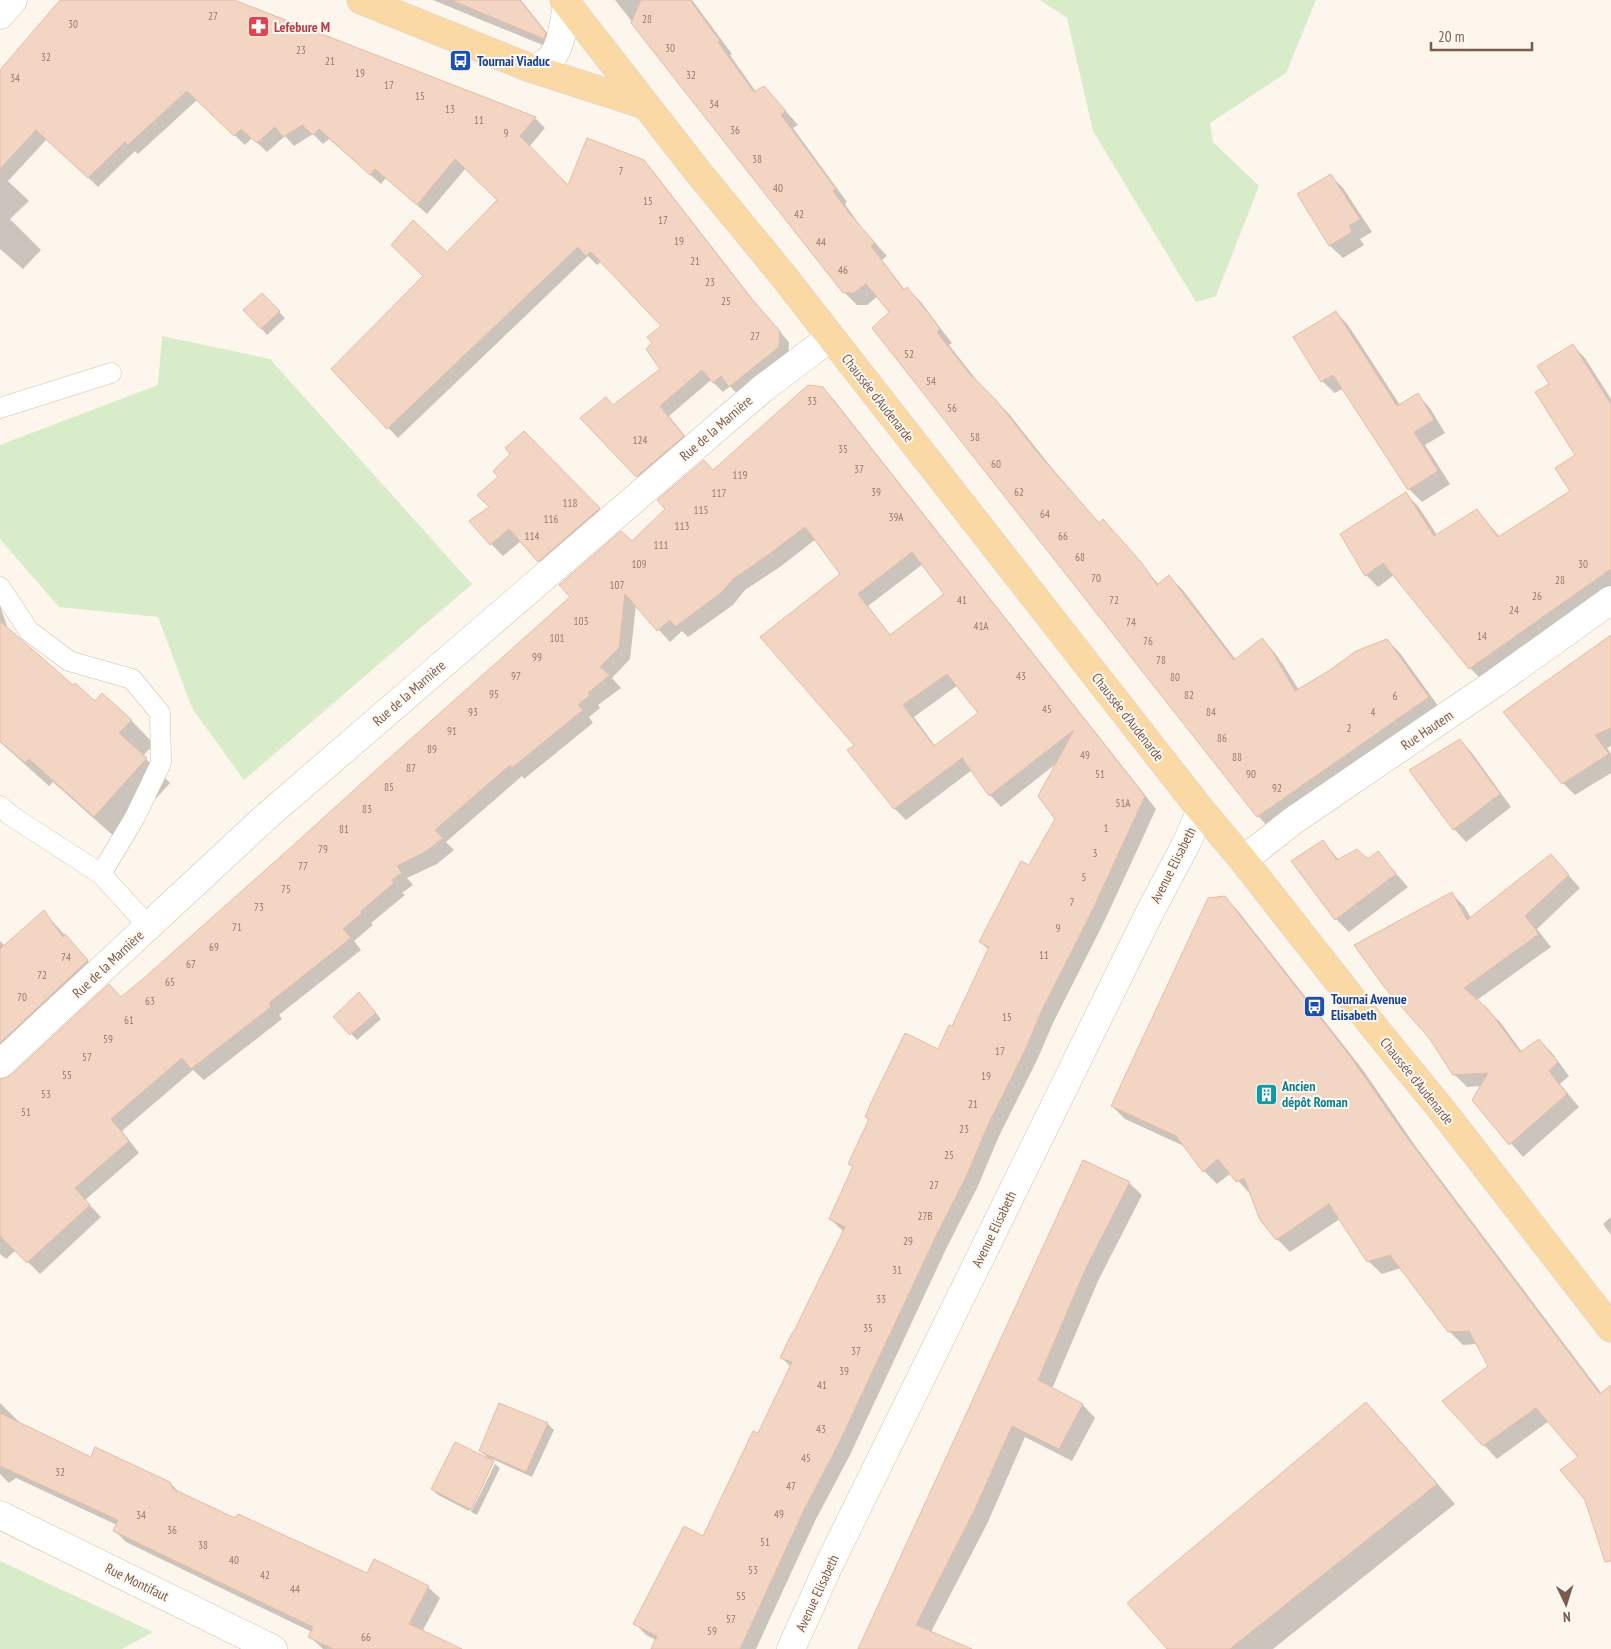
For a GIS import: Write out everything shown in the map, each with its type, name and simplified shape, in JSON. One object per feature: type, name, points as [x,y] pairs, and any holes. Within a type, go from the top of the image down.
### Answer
[{"type":"main road","points":[[361,0],[530,68],[646,105]]},
{"type":"main road","name":"Chaussée d'Audenarde","points":[[565,2],[831,337],[1201,810],[1441,1109],[1611,1328]]},
{"type":"street","points":[[0,15],[13,0]]},
{"type":"street","name":"Chaussée d'Audenarde","points":[[530,68],[540,68],[552,58],[560,44],[565,2]]},
{"type":"street","name":"Rue de la Marnière","points":[[0,1064],[275,808],[762,389],[831,337]]},
{"type":"street","name":"Rue Hautem","points":[[1243,860],[1294,820],[1611,600]]},
{"type":"street","name":"Avenue Elisabeth","points":[[791,1649],[828,1567],[1201,810]]},
{"type":"street","name":"Rue Montifaut","points":[[0,1515],[273,1649]]},
{"type":"lane","points":[[0,408],[110,373]]},
{"type":"lane","points":[[0,587],[28,631],[69,661],[132,680],[160,713],[161,763],[136,817],[101,874]]},
{"type":"lane","points":[[0,806],[10,815],[101,874],[148,926]]},
{"type":"green space","points":[[1040,0],[1316,0],[1286,73],[1210,123],[1213,142],[1259,186],[1216,296],[1196,302],[1093,131],[1067,18]]},
{"type":"green space","points":[[162,336],[270,359],[472,584],[244,780],[192,708],[158,617],[59,607],[0,539],[0,445],[158,385]]},
{"type":"green space","points":[[0,1561],[153,1632],[122,1649],[0,1649]]},
{"type":"building","points":[[60,0],[234,0],[536,117],[520,136],[568,185],[587,138],[644,160],[751,298],[780,331],[779,347],[729,387],[721,376],[713,383],[702,370],[660,406],[684,436],[636,477],[580,418],[606,397],[613,405],[660,369],[646,349],[652,343],[647,337],[661,326],[591,252],[586,256],[578,247],[387,429],[331,369],[423,276],[391,245],[413,220],[447,252],[497,200],[455,159],[417,205],[375,169],[370,175],[319,129],[313,135],[302,125],[283,137],[275,127],[257,143],[241,129],[234,136],[187,91],[128,145],[125,142],[88,178],[36,130],[0,169],[0,70]]},
{"type":"building","points":[[451,0],[520,0],[546,33],[544,39]]},
{"type":"building","points":[[641,0],[690,0],[754,92],[764,86],[786,111],[781,115],[836,189],[833,191],[849,213],[875,243],[871,246],[904,290],[907,287],[929,314],[940,329],[937,332],[969,373],[996,400],[1038,453],[1099,523],[1103,519],[1141,562],[1157,585],[1169,575],[1234,660],[1262,638],[1272,651],[1295,691],[1330,670],[1356,651],[1387,639],[1429,697],[1257,817],[872,328],[889,312],[866,284],[854,293],[843,293],[631,23]]},
{"type":"building","points":[[1331,174],[1360,219],[1349,226],[1352,232],[1329,246],[1297,194]]},
{"type":"building","points":[[262,293],[280,311],[261,329],[243,310]]},
{"type":"building","points":[[1336,311],[1397,406],[1418,393],[1434,420],[1414,432],[1438,471],[1408,490],[1333,375],[1321,382],[1293,337]]},
{"type":"building","points":[[1573,344],[1611,404],[1611,569],[1469,669],[1383,563],[1365,576],[1340,534],[1406,492],[1434,536],[1477,509],[1498,537],[1570,491],[1555,468],[1575,455],[1535,392],[1549,384],[1537,366]]},
{"type":"building","points":[[808,385],[823,387],[1145,796],[1092,911],[1041,1012],[1027,1046],[988,1125],[967,1175],[935,1238],[839,1443],[804,1510],[740,1649],[651,1649],[657,1636],[633,1624],[684,1526],[703,1536],[753,1431],[758,1433],[792,1362],[780,1358],[845,1227],[829,1219],[853,1166],[848,1164],[869,1119],[865,1117],[871,1103],[905,1033],[938,1049],[949,1025],[952,1026],[989,947],[979,942],[1021,861],[1029,865],[1055,819],[1038,796],[1074,730],[989,796],[962,758],[894,809],[847,750],[854,745],[760,637],[840,574],[805,527],[733,579],[721,593],[675,627],[670,620],[657,631],[625,594],[619,648],[600,667],[610,675],[588,693],[590,695],[578,705],[583,710],[512,768],[510,765],[435,830],[443,838],[425,852],[397,866],[402,873],[392,880],[394,883],[343,929],[351,938],[269,1003],[271,1007],[191,1069],[182,1058],[111,1119],[129,1141],[75,1188],[90,1205],[27,1263],[0,1236],[0,1079],[11,1075],[109,984],[121,997],[144,978],[570,597],[559,585],[621,531],[632,541],[665,509],[657,500],[704,460],[713,470]],"holes":[[[912,552],[944,594],[890,635],[858,594]],[[947,674],[978,713],[934,746],[903,705]]]},
{"type":"building","points":[[524,431],[600,508],[538,562],[509,529],[490,545],[469,521],[489,507],[477,495],[498,477],[493,471],[510,454],[505,448]]},
{"type":"building","points":[[0,621],[73,685],[75,683],[95,701],[102,693],[132,720],[119,733],[147,758],[94,817],[29,759],[25,763],[0,741]]},
{"type":"building","points":[[1611,635],[1611,728],[1595,735],[1609,754],[1562,784],[1503,712]]},
{"type":"building","points":[[1460,739],[1500,794],[1453,830],[1409,770]]},
{"type":"building","points":[[1323,840],[1337,860],[1357,849],[1368,859],[1378,851],[1396,874],[1335,920],[1291,861]]},
{"type":"building","points":[[1551,854],[1569,875],[1525,916],[1539,934],[1464,988],[1488,1009],[1520,1052],[1539,1039],[1558,1062],[1549,1071],[1567,1094],[1509,1145],[1472,1100],[1488,1073],[1453,1075],[1429,1038],[1385,988],[1354,945],[1452,892],[1467,920]]},
{"type":"building","points":[[1225,896],[1350,1056],[1403,1132],[1600,1394],[1611,1385],[1611,1561],[1605,1562],[1585,1500],[1560,1470],[1578,1457],[1536,1408],[1483,1446],[1442,1401],[1488,1366],[1469,1331],[1448,1332],[1390,1255],[1367,1262],[1329,1204],[1276,1240],[1260,1220],[1244,1178],[1236,1182],[1218,1159],[1203,1172],[1176,1136],[1111,1106],[1208,898]]},
{"type":"building","points":[[44,910],[63,937],[65,934],[88,960],[0,1043],[0,949]]},
{"type":"building","points":[[359,992],[376,1013],[350,1035],[333,1017]]},
{"type":"building","points":[[1083,1160],[1130,1182],[1086,1268],[1038,1380],[1083,1404],[1059,1449],[1012,1426],[975,1509],[916,1625],[972,1649],[858,1649]]},
{"type":"building","points":[[1366,1402],[1437,1484],[1230,1649],[1167,1649],[1127,1603]]},
{"type":"building","points":[[499,1403],[548,1423],[526,1472],[479,1451]]},
{"type":"building","points":[[0,1413],[91,1457],[95,1447],[170,1482],[173,1489],[235,1518],[238,1514],[367,1573],[374,1559],[429,1586],[409,1624],[462,1649],[333,1649],[308,1637],[313,1627],[113,1531],[118,1520],[0,1466]]},
{"type":"building","points":[[455,1442],[494,1461],[471,1510],[431,1489]]},
{"type":"place","name":"Lefebure M","points":[[258,27]]},
{"type":"place","name":"Tournai Viaduc","points":[[461,61]]},
{"type":"place","name":"Tournai Avenue Elisabeth","points":[[1315,1007]]},
{"type":"place","name":"Ancien dépôt Roman","points":[[1266,1094]]}]
